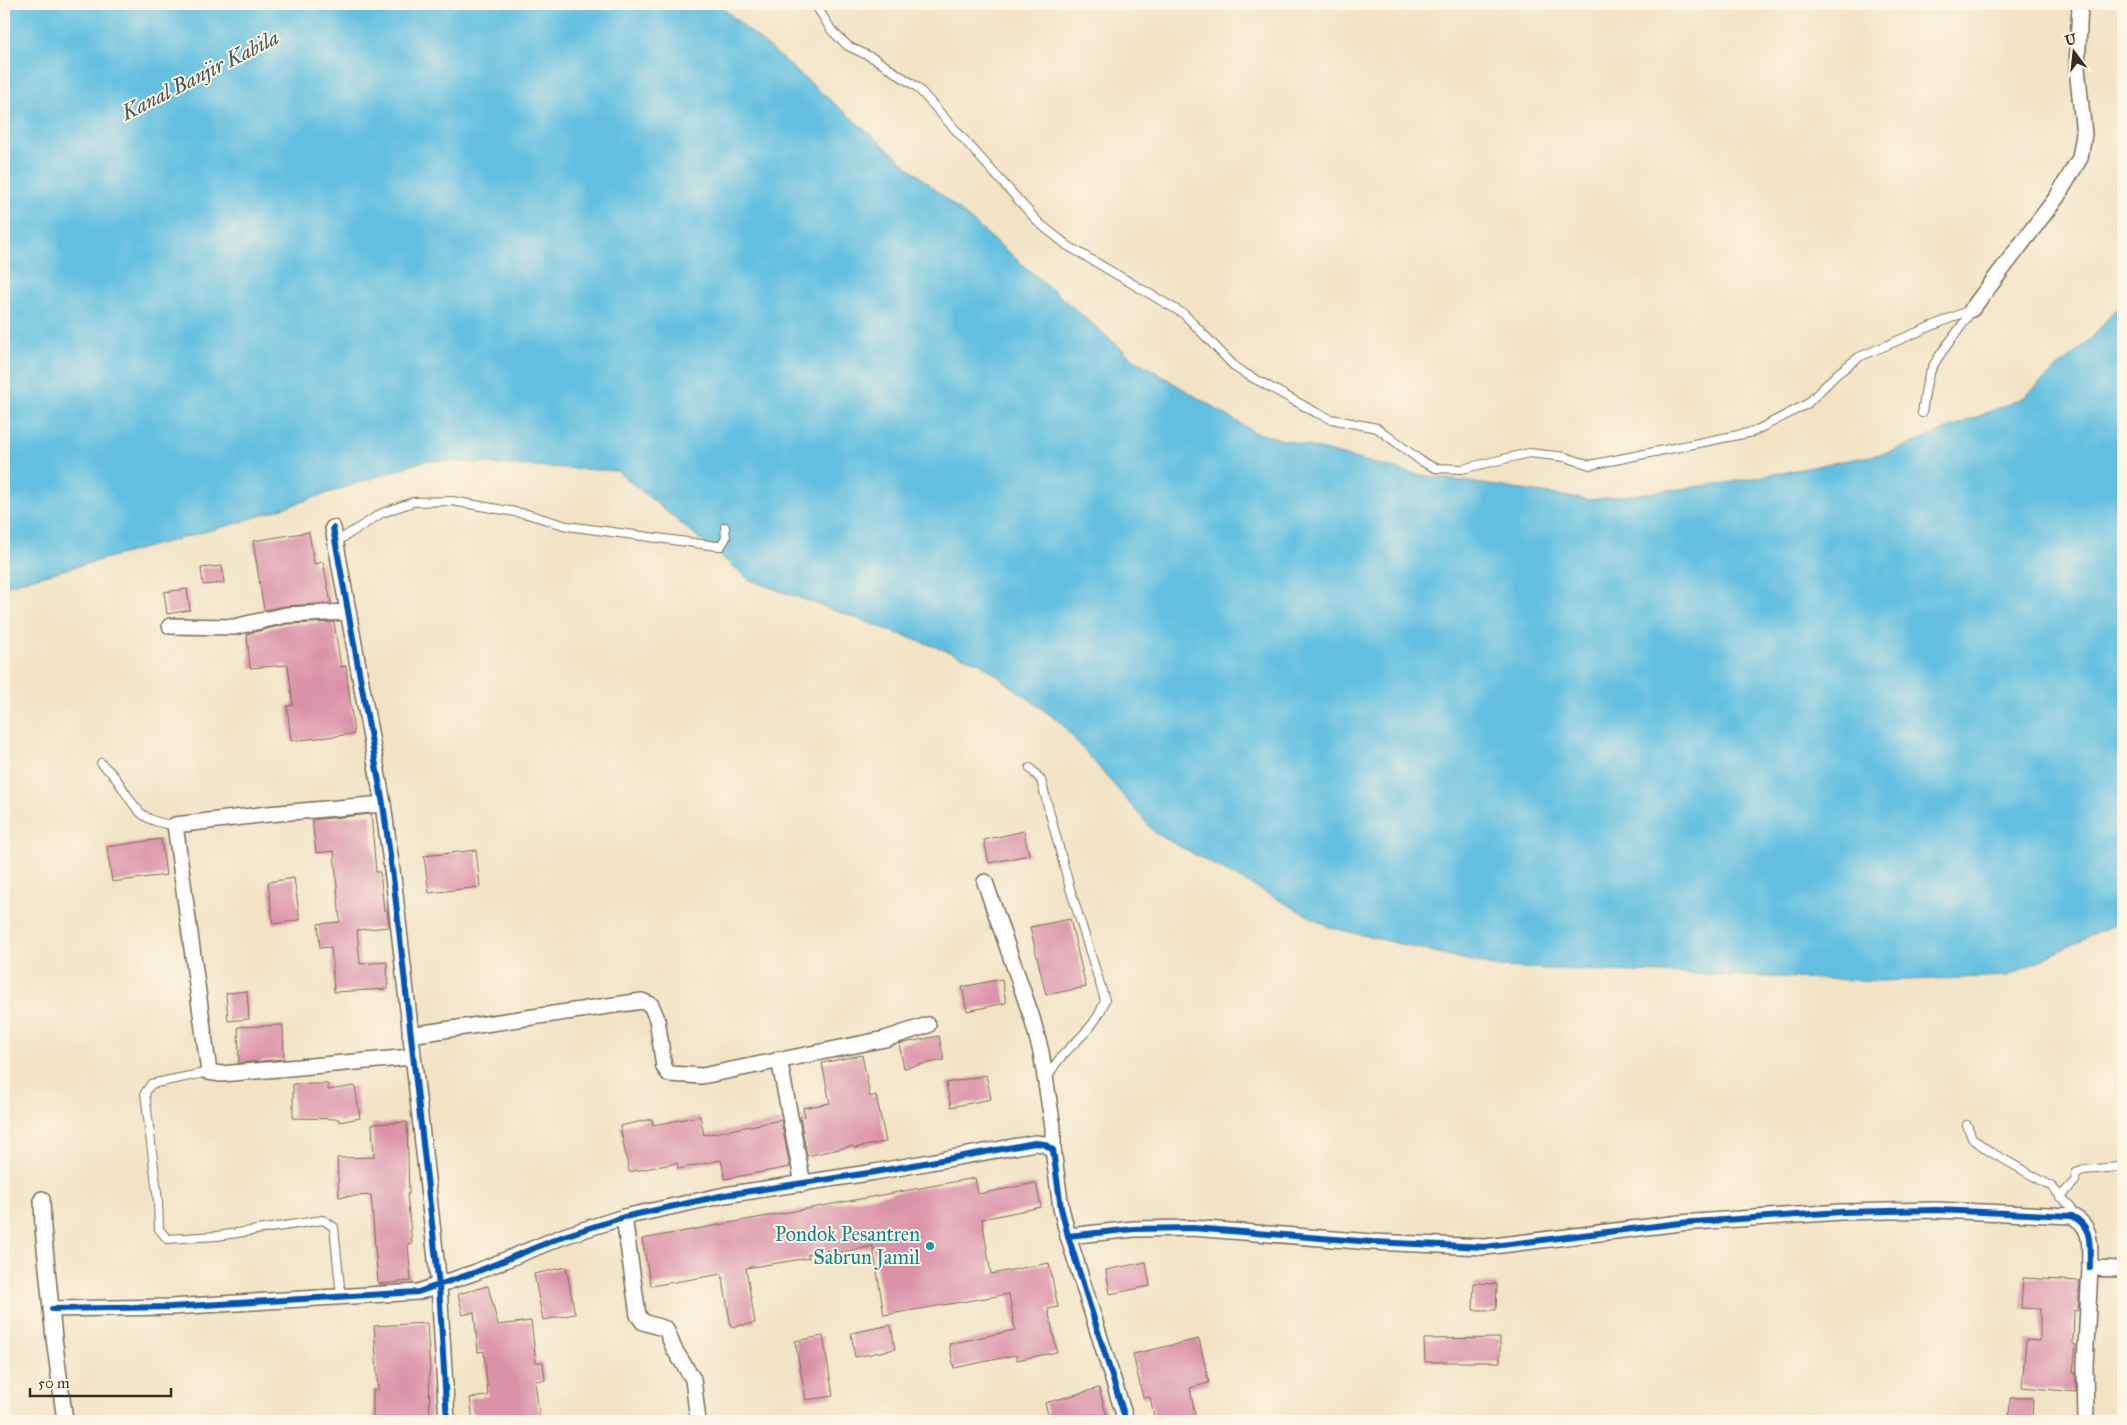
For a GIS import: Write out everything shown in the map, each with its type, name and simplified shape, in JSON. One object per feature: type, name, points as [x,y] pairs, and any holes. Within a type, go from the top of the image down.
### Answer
[{"type":"street","points":[[1972,309],[2057,197],[2080,158],[2084,134],[2076,68],[2080,4]]},
{"type":"street","points":[[335,535],[383,804],[439,1286],[447,1421]]},
{"type":"street","points":[[170,626],[234,627],[286,615],[348,612]]},
{"type":"street","points":[[383,804],[268,814],[175,825],[209,1072],[221,1074],[412,1057]]},
{"type":"street","points":[[985,882],[1032,1018],[1046,1082],[1053,1127],[1053,1150],[1061,1208],[1126,1421]]},
{"type":"street","points":[[410,1035],[642,1001],[651,1004],[657,1019],[664,1067],[670,1074],[702,1076],[885,1039],[928,1025]]},
{"type":"street","points":[[779,1059],[803,1184]]},
{"type":"street","points":[[52,1309],[171,1307],[396,1294],[439,1286],[564,1236],[624,1217],[725,1195],[803,1184],[1020,1144],[1044,1144],[1053,1150]]},
{"type":"street","points":[[42,1199],[55,1353],[66,1421]]},
{"type":"street","points":[[1068,1236],[1134,1229],[1192,1228],[1372,1242],[1485,1248],[1680,1223],[1841,1212],[1936,1210],[2072,1216],[2084,1223],[2088,1230],[2090,1268],[2085,1365],[2086,1421]]},
{"type":"street","points":[[624,1217],[638,1315],[643,1322],[666,1329],[671,1337],[674,1349],[693,1379],[698,1421]]},
{"type":"street","points":[[2090,1268],[2123,1269]]},
{"type":"lane","points":[[815,4],[832,31],[848,46],[876,59],[917,87],[1039,223],[1068,246],[1184,314],[1236,368],[1317,414],[1331,419],[1377,428],[1421,461],[1435,468],[1462,469],[1528,453],[1565,457],[1590,465],[1753,432],[1807,404],[1837,374],[1859,357],[1972,309]]},
{"type":"lane","points":[[1922,413],[1928,378],[1939,358],[1964,325],[1972,309]]},
{"type":"lane","points":[[335,535],[382,513],[413,502],[452,501],[527,514],[567,526],[717,546],[721,546],[726,538],[725,527]]},
{"type":"lane","points":[[101,763],[117,779],[128,800],[145,817],[159,824],[175,825]]},
{"type":"lane","points":[[1030,768],[1041,780],[1069,885],[1105,1000],[1101,1012],[1089,1031],[1069,1049],[1050,1071],[1046,1082]]},
{"type":"lane","points":[[209,1072],[151,1084],[146,1093],[158,1201],[159,1229],[166,1239],[217,1236],[323,1220],[334,1227],[340,1297]]},
{"type":"lane","points":[[1967,1125],[1972,1138],[1988,1151],[2051,1186],[2070,1206],[2072,1216]]},
{"type":"lane","points":[[2060,1197],[2075,1180],[2076,1173],[2119,1167],[2123,1164]]},
{"type":"water","name":"Kanal Banjir Kabila","points":[[4,4],[92,4],[115,9],[153,4],[718,4],[1131,357],[1254,432],[1415,474],[1589,500],[1726,483],[1891,452],[2023,398],[2090,340],[2123,300],[2123,920],[2008,976],[1882,981],[1497,967],[1329,927],[1155,833],[1061,723],[980,663],[750,580],[617,471],[427,460],[241,522],[4,586]]},
{"type":"building","points":[[309,532],[314,564],[323,562],[331,603],[285,606],[264,610],[253,541]]},
{"type":"building","points":[[222,566],[224,583],[203,585],[201,568]]},
{"type":"building","points":[[187,589],[190,610],[167,614],[164,592]]},
{"type":"building","points":[[334,622],[341,667],[346,666],[354,734],[291,741],[287,706],[293,705],[288,665],[250,668],[247,634],[287,624]]},
{"type":"building","points":[[371,814],[376,872],[380,872],[384,910],[387,910],[389,927],[357,930],[360,964],[387,962],[388,989],[334,992],[331,947],[320,948],[318,924],[340,922],[334,851],[316,853],[312,820]]},
{"type":"building","points":[[1024,831],[1029,855],[989,863],[984,840]]},
{"type":"building","points":[[161,839],[166,875],[112,882],[107,847]]},
{"type":"building","points":[[476,850],[480,887],[429,893],[424,856]]},
{"type":"building","points":[[294,878],[300,920],[273,924],[268,882]]},
{"type":"building","points":[[1070,919],[1086,987],[1046,995],[1030,927]]},
{"type":"building","points":[[1002,979],[1006,1003],[967,1011],[962,987]]},
{"type":"building","points":[[247,991],[249,1019],[228,1021],[226,993]]},
{"type":"building","points":[[283,1025],[284,1059],[239,1063],[238,1027]]},
{"type":"building","points":[[939,1036],[944,1060],[904,1068],[899,1044]]},
{"type":"building","points":[[862,1055],[870,1097],[876,1095],[886,1142],[854,1148],[853,1146],[807,1156],[800,1117],[805,1116],[803,1108],[830,1103],[822,1063]]},
{"type":"building","points":[[986,1075],[991,1099],[951,1107],[946,1083]]},
{"type":"building","points":[[293,1084],[328,1084],[328,1090],[355,1086],[360,1118],[339,1122],[339,1119],[293,1118]]},
{"type":"building","points":[[700,1116],[704,1135],[781,1120],[790,1167],[725,1179],[721,1160],[678,1169],[677,1163],[629,1172],[620,1126],[652,1119],[653,1125]]},
{"type":"building","points":[[407,1122],[409,1194],[407,1194],[412,1244],[408,1244],[411,1281],[378,1284],[371,1195],[339,1197],[337,1158],[374,1157],[372,1124]]},
{"type":"building","points":[[975,1178],[978,1194],[1036,1183],[1041,1207],[982,1219],[991,1274],[1049,1263],[1058,1307],[1048,1309],[1057,1352],[1017,1360],[1016,1355],[954,1368],[949,1344],[1015,1330],[1009,1294],[884,1315],[873,1246],[835,1253],[834,1249],[808,1254],[809,1258],[746,1268],[755,1323],[731,1327],[722,1274],[651,1286],[642,1239]]},
{"type":"building","points":[[1146,1262],[1150,1286],[1110,1294],[1106,1270]]},
{"type":"building","points":[[566,1267],[575,1314],[543,1320],[534,1274]]},
{"type":"building","points":[[2023,1278],[2080,1281],[2078,1311],[2074,1310],[2073,1344],[2076,1345],[2073,1373],[2076,1373],[2076,1392],[2022,1387],[2026,1340],[2040,1341],[2040,1309],[2021,1308]]},
{"type":"building","points":[[1474,1283],[1497,1284],[1496,1310],[1473,1310]]},
{"type":"building","points":[[488,1286],[498,1325],[531,1321],[536,1362],[543,1362],[545,1380],[535,1381],[540,1421],[473,1421],[470,1398],[488,1396],[484,1351],[478,1352],[474,1312],[463,1315],[458,1294]]},
{"type":"building","points":[[427,1323],[430,1371],[430,1421],[373,1421],[373,1390],[378,1390],[374,1326]]},
{"type":"building","points":[[891,1325],[895,1349],[855,1357],[851,1333]]},
{"type":"building","points":[[823,1336],[833,1396],[806,1400],[795,1341]]},
{"type":"building","points":[[1500,1338],[1500,1362],[1425,1362],[1424,1339]]},
{"type":"building","points":[[1199,1339],[1209,1383],[1190,1388],[1196,1421],[1155,1421],[1150,1397],[1143,1398],[1133,1354]]},
{"type":"building","points":[[1099,1388],[1107,1417],[1093,1421],[1050,1421],[1045,1403]]},
{"type":"building","points":[[2010,1398],[2033,1398],[2032,1421],[2009,1421]]},
{"type":"cycle path","points":[[333,528],[383,804],[394,885],[439,1286],[447,1421]]},
{"type":"cycle path","points":[[52,1309],[171,1307],[418,1292],[476,1272],[564,1236],[624,1217],[725,1195],[875,1172],[1035,1143],[1044,1144],[1053,1150],[1061,1208],[1068,1236],[1126,1421]]},
{"type":"cycle path","points":[[1068,1236],[1134,1229],[1192,1228],[1372,1242],[1485,1247],[1680,1223],[1841,1212],[1936,1210],[2072,1216],[2079,1220],[2087,1231],[2090,1245],[2090,1268]]},
{"type":"place","name":"Pondok Pesantren Sabrun Jamil","points":[[930,1246]]}]
